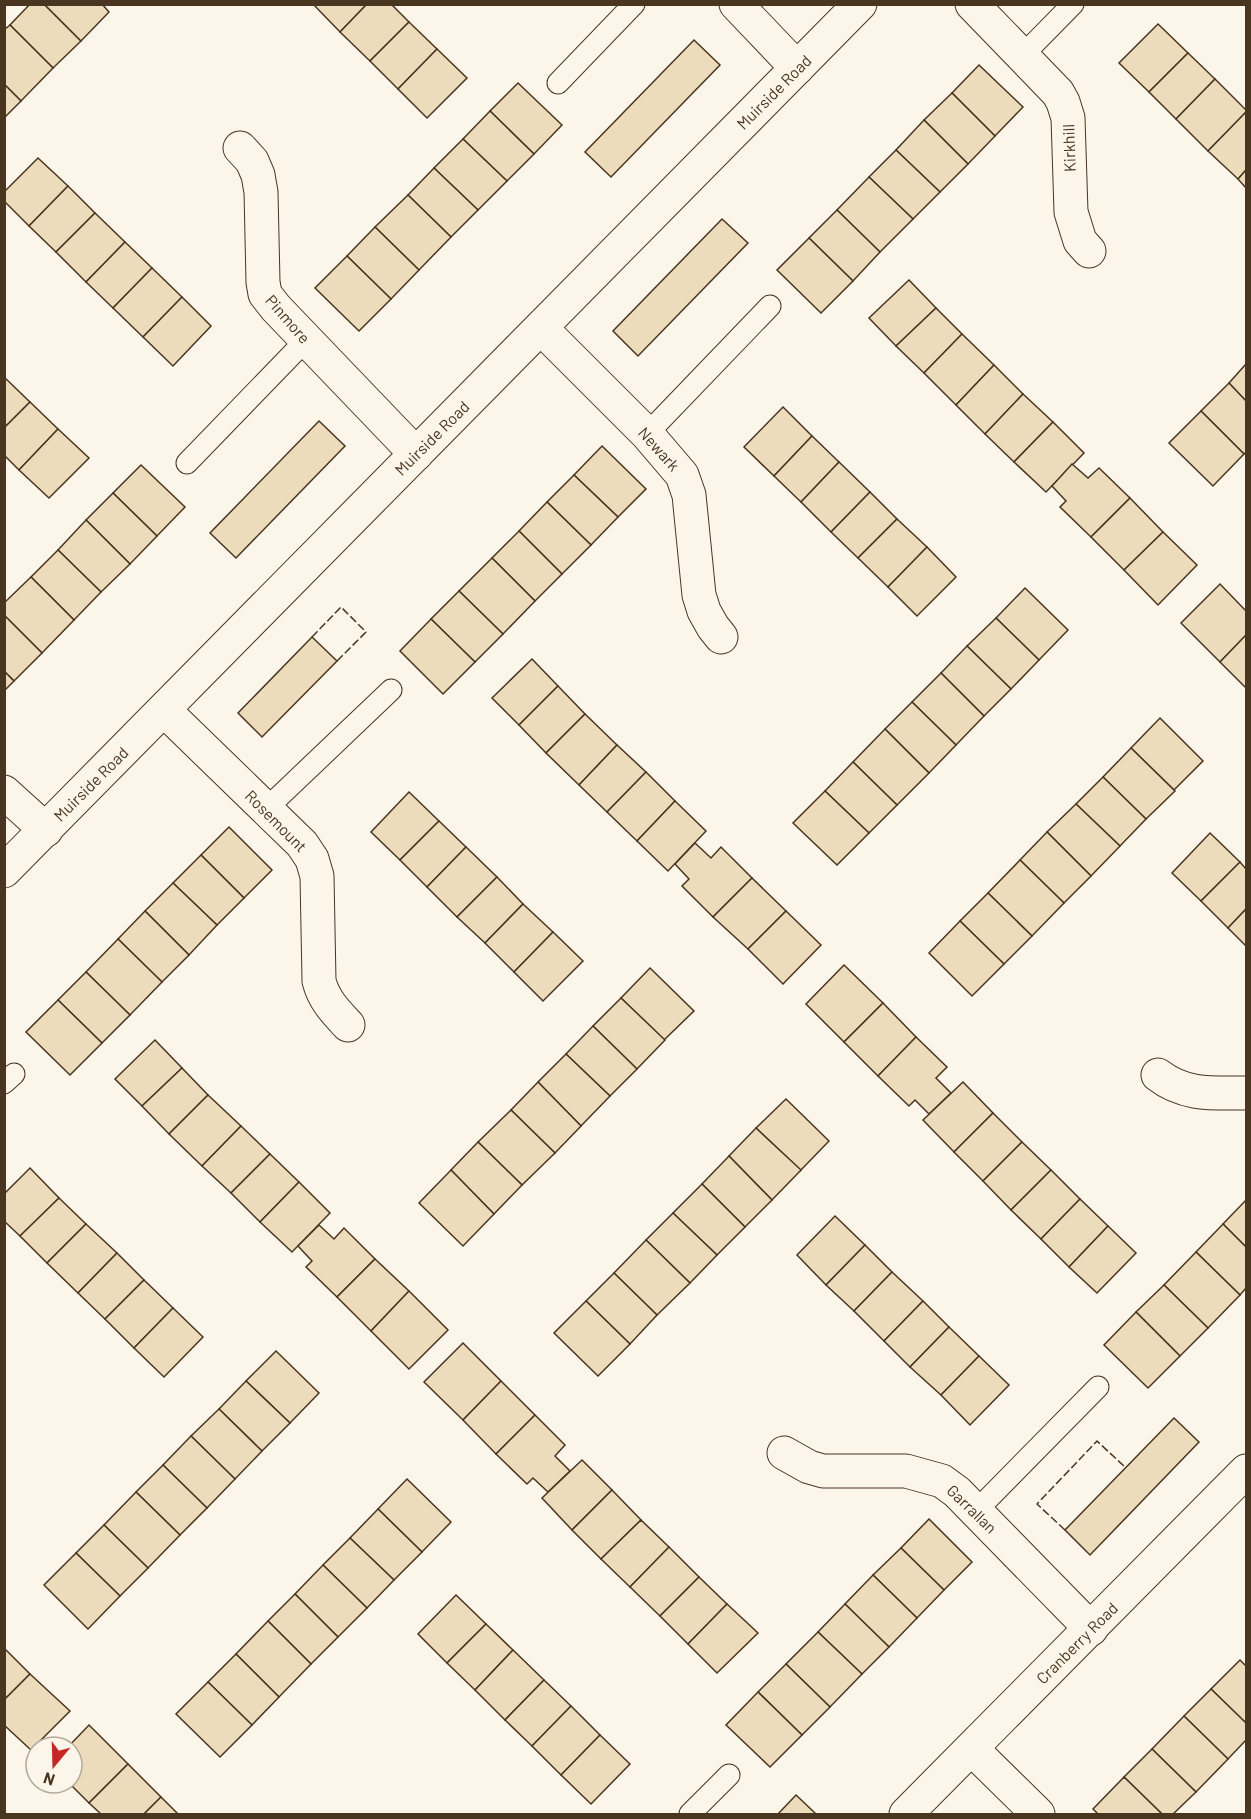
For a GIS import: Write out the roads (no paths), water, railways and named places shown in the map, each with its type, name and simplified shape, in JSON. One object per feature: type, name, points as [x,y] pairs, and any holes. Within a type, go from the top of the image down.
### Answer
[{"type":"street","points":[[736,4],[797,68]]},
{"type":"street","name":"Muirside Road","points":[[4,872],[860,4]]},
{"type":"street","name":"Kirkhill","points":[[972,4],[1058,93],[1063,102],[1068,118],[1071,212],[1080,240],[1089,251]]},
{"type":"street","name":"Pinmore","points":[[240,148],[252,162],[258,175],[261,192],[262,282],[265,294],[416,454]]},
{"type":"street","name":"Newark","points":[[541,328],[647,434],[682,475],[686,483],[699,595],[704,611],[722,637]]},
{"type":"street","name":"Rosemount","points":[[164,710],[302,844],[312,859],[317,876],[319,981],[322,993],[331,1007],[348,1025]]},
{"type":"street","points":[[4,792],[46,830]]},
{"type":"street","points":[[1158,1075],[1170,1084],[1185,1090],[1246,1094]]},
{"type":"street","name":"Garrallan","points":[[784,1453],[809,1467],[824,1471],[906,1471],[942,1481],[976,1511],[1091,1629]]},
{"type":"street","name":"Cranberry Road","points":[[906,1815],[1246,1471]]},
{"type":"street","points":[[972,1749],[1038,1815]]},
{"type":"lane","points":[[558,83],[634,4]]},
{"type":"lane","points":[[1022,57],[1073,4]]},
{"type":"lane","points":[[647,434],[770,306]]},
{"type":"lane","points":[[187,463],[306,340]]},
{"type":"lane","points":[[266,810],[391,690]]},
{"type":"lane","points":[[976,1511],[1098,1387]]},
{"type":"lane","points":[[690,1815],[729,1775]]}]
